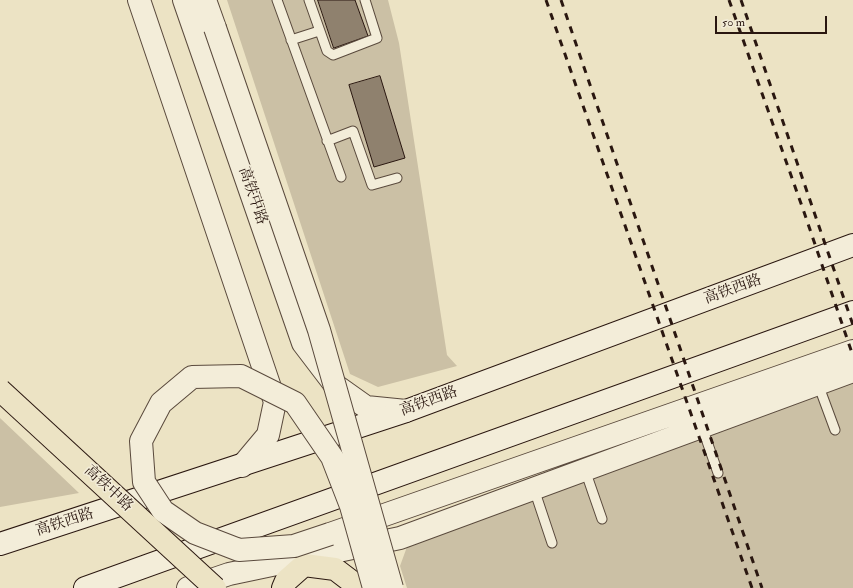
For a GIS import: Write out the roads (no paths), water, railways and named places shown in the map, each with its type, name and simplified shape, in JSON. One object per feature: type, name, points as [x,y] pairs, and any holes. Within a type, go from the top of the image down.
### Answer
[{"type":"highway","name":"高铁中路","points":[[0,390],[215,588]]},
{"type":"highway","points":[[283,588],[286,581],[304,565],[335,569],[360,588]]},
{"type":"street","points":[[139,0],[275,402],[268,435],[242,466]]},
{"type":"street","name":"高铁中路","points":[[184,0],[303,343],[335,385],[366,407],[406,411]]},
{"type":"street","name":"高铁中路","points":[[205,0],[319,330],[392,588]]},
{"type":"street","name":"高铁西路","points":[[0,544],[242,466],[406,411],[853,245]]},
{"type":"street","points":[[85,588],[853,312]]},
{"type":"street","name":"高铁中路","points":[[374,588],[351,506],[332,457],[295,403],[241,376],[192,377],[161,403],[141,441],[144,482],[163,511],[195,533],[239,550],[294,546],[330,534],[853,351]]},
{"type":"street","points":[[188,588],[229,574],[400,538],[853,371]]},
{"type":"lane","points":[[277,0],[341,177]]},
{"type":"lane","points":[[309,0],[327,51],[334,55],[376,38],[365,0]]},
{"type":"lane","points":[[291,40],[319,31]]},
{"type":"lane","points":[[327,141],[353,131],[372,185],[397,178]]},
{"type":"lane","points":[[818,384],[835,430]]},
{"type":"lane","points":[[702,427],[718,473]]},
{"type":"lane","points":[[585,470],[602,519]]},
{"type":"lane","points":[[534,489],[552,543]]},
{"type":"railway","points":[[546,0],[752,588]]},
{"type":"railway","points":[[561,0],[762,588]]},
{"type":"railway","points":[[729,0],[853,356]]},
{"type":"railway","points":[[741,0],[853,325]]}]
